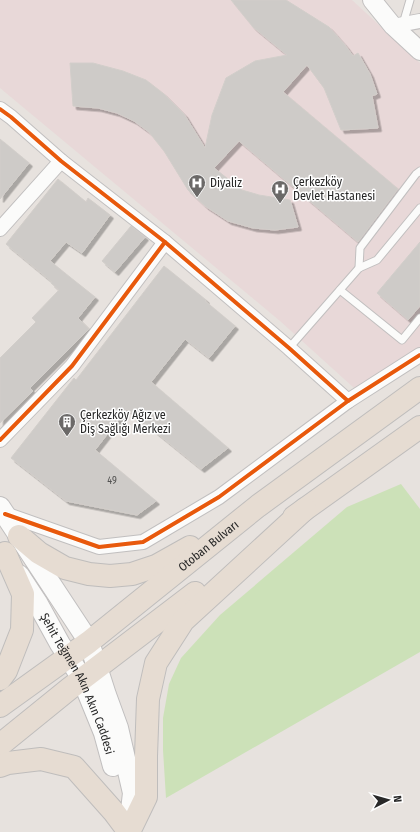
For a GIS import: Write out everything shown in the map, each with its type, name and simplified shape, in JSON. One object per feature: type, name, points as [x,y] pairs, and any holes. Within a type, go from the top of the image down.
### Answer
[{"type":"highway","name":"Otoban Bulvarı","points":[[0,706],[89,642],[258,506],[420,388]]},
{"type":"highway","points":[[0,745],[90,673],[305,509],[420,427]]},
{"type":"highway","points":[[19,536],[39,553],[64,568],[89,574],[110,576],[132,574],[156,566],[258,506]]},
{"type":"highway","points":[[0,766],[8,762],[41,759],[74,767],[114,812],[129,832],[146,797],[148,699],[156,663],[183,621],[305,509]]},
{"type":"highway","points":[[0,679],[6,672],[22,630],[23,594],[2,550]]},
{"type":"main road","name":"Şehit Teğmen Akın Akın Caddesi","points":[[2,511],[89,642],[90,673],[129,832]]},
{"type":"main road","name":"Şehit Teğmen Akın Akın Caddesi","points":[[2,550],[38,604],[68,656],[90,673]]},
{"type":"street","points":[[372,0],[398,25],[420,51]]},
{"type":"street","points":[[398,25],[420,21]]},
{"type":"street","points":[[0,109],[61,161],[165,242],[289,348],[348,401]]},
{"type":"street","points":[[0,228],[61,161]]},
{"type":"street","points":[[0,440],[72,366],[165,242]]},
{"type":"street","points":[[2,511],[99,547],[143,542],[219,497],[348,401],[420,355]]},
{"type":"lane","points":[[398,25],[410,0]]},
{"type":"lane","points":[[359,268],[360,248],[416,174],[420,171]]},
{"type":"lane","points":[[289,348],[359,268],[377,260],[420,208]]},
{"type":"lane","points":[[340,290],[402,340],[420,318]]},
{"type":"shaded area","name":"Çerkezköy Devlet Hastanesi","points":[[0,0],[352,0],[420,63],[420,350],[364,397],[280,321],[0,88]]},
{"type":"green space","points":[[401,484],[420,509],[420,652],[166,798],[163,718],[169,684],[181,658],[220,615],[347,507]]},
{"type":"building","points":[[231,0],[286,0],[329,27],[353,56],[358,53],[370,74],[377,94],[372,96],[378,128],[341,130],[324,88],[307,65],[283,92],[398,189],[358,242],[239,141],[214,168],[242,190],[259,195],[290,200],[298,227],[275,230],[253,228],[228,221],[205,206],[188,190],[164,151],[149,132],[134,121],[117,113],[98,108],[73,106],[70,63],[93,63],[123,71],[146,80],[164,94],[184,114],[205,148],[212,115],[226,78],[255,61],[287,55],[253,27]]},
{"type":"building","points":[[0,139],[29,163],[0,199]]},
{"type":"building","points":[[58,179],[86,202],[88,198],[110,215],[82,253],[66,242],[50,261],[95,297],[78,318],[89,329],[30,388],[33,391],[0,423],[0,358],[36,322],[32,318],[59,290],[51,283],[52,282],[6,244]]},
{"type":"building","points":[[131,226],[145,237],[115,272],[102,261]]},
{"type":"building","points":[[420,242],[420,306],[408,320],[377,293]]},
{"type":"building","points":[[164,266],[235,326],[209,358],[185,339],[151,382],[228,448],[201,469],[127,409],[95,450],[156,501],[137,515],[66,501],[11,458],[74,378],[76,380]]},
{"type":"cycle path","points":[[0,109],[61,161],[165,242],[289,348],[348,401]]},
{"type":"cycle path","points":[[0,440],[72,366],[165,242]]},
{"type":"cycle path","points":[[5,514],[99,547],[143,542],[219,497],[348,401],[420,355]]},
{"type":"place","name":"Diyaliz","points":[[197,198]]},
{"type":"place","name":"Çerkezköy Devlet Hastanesi","points":[[280,204]]},
{"type":"place","name":"Çerkezköy Ağız ve Diş Sağlığı Merkezi","points":[[67,437]]}]
